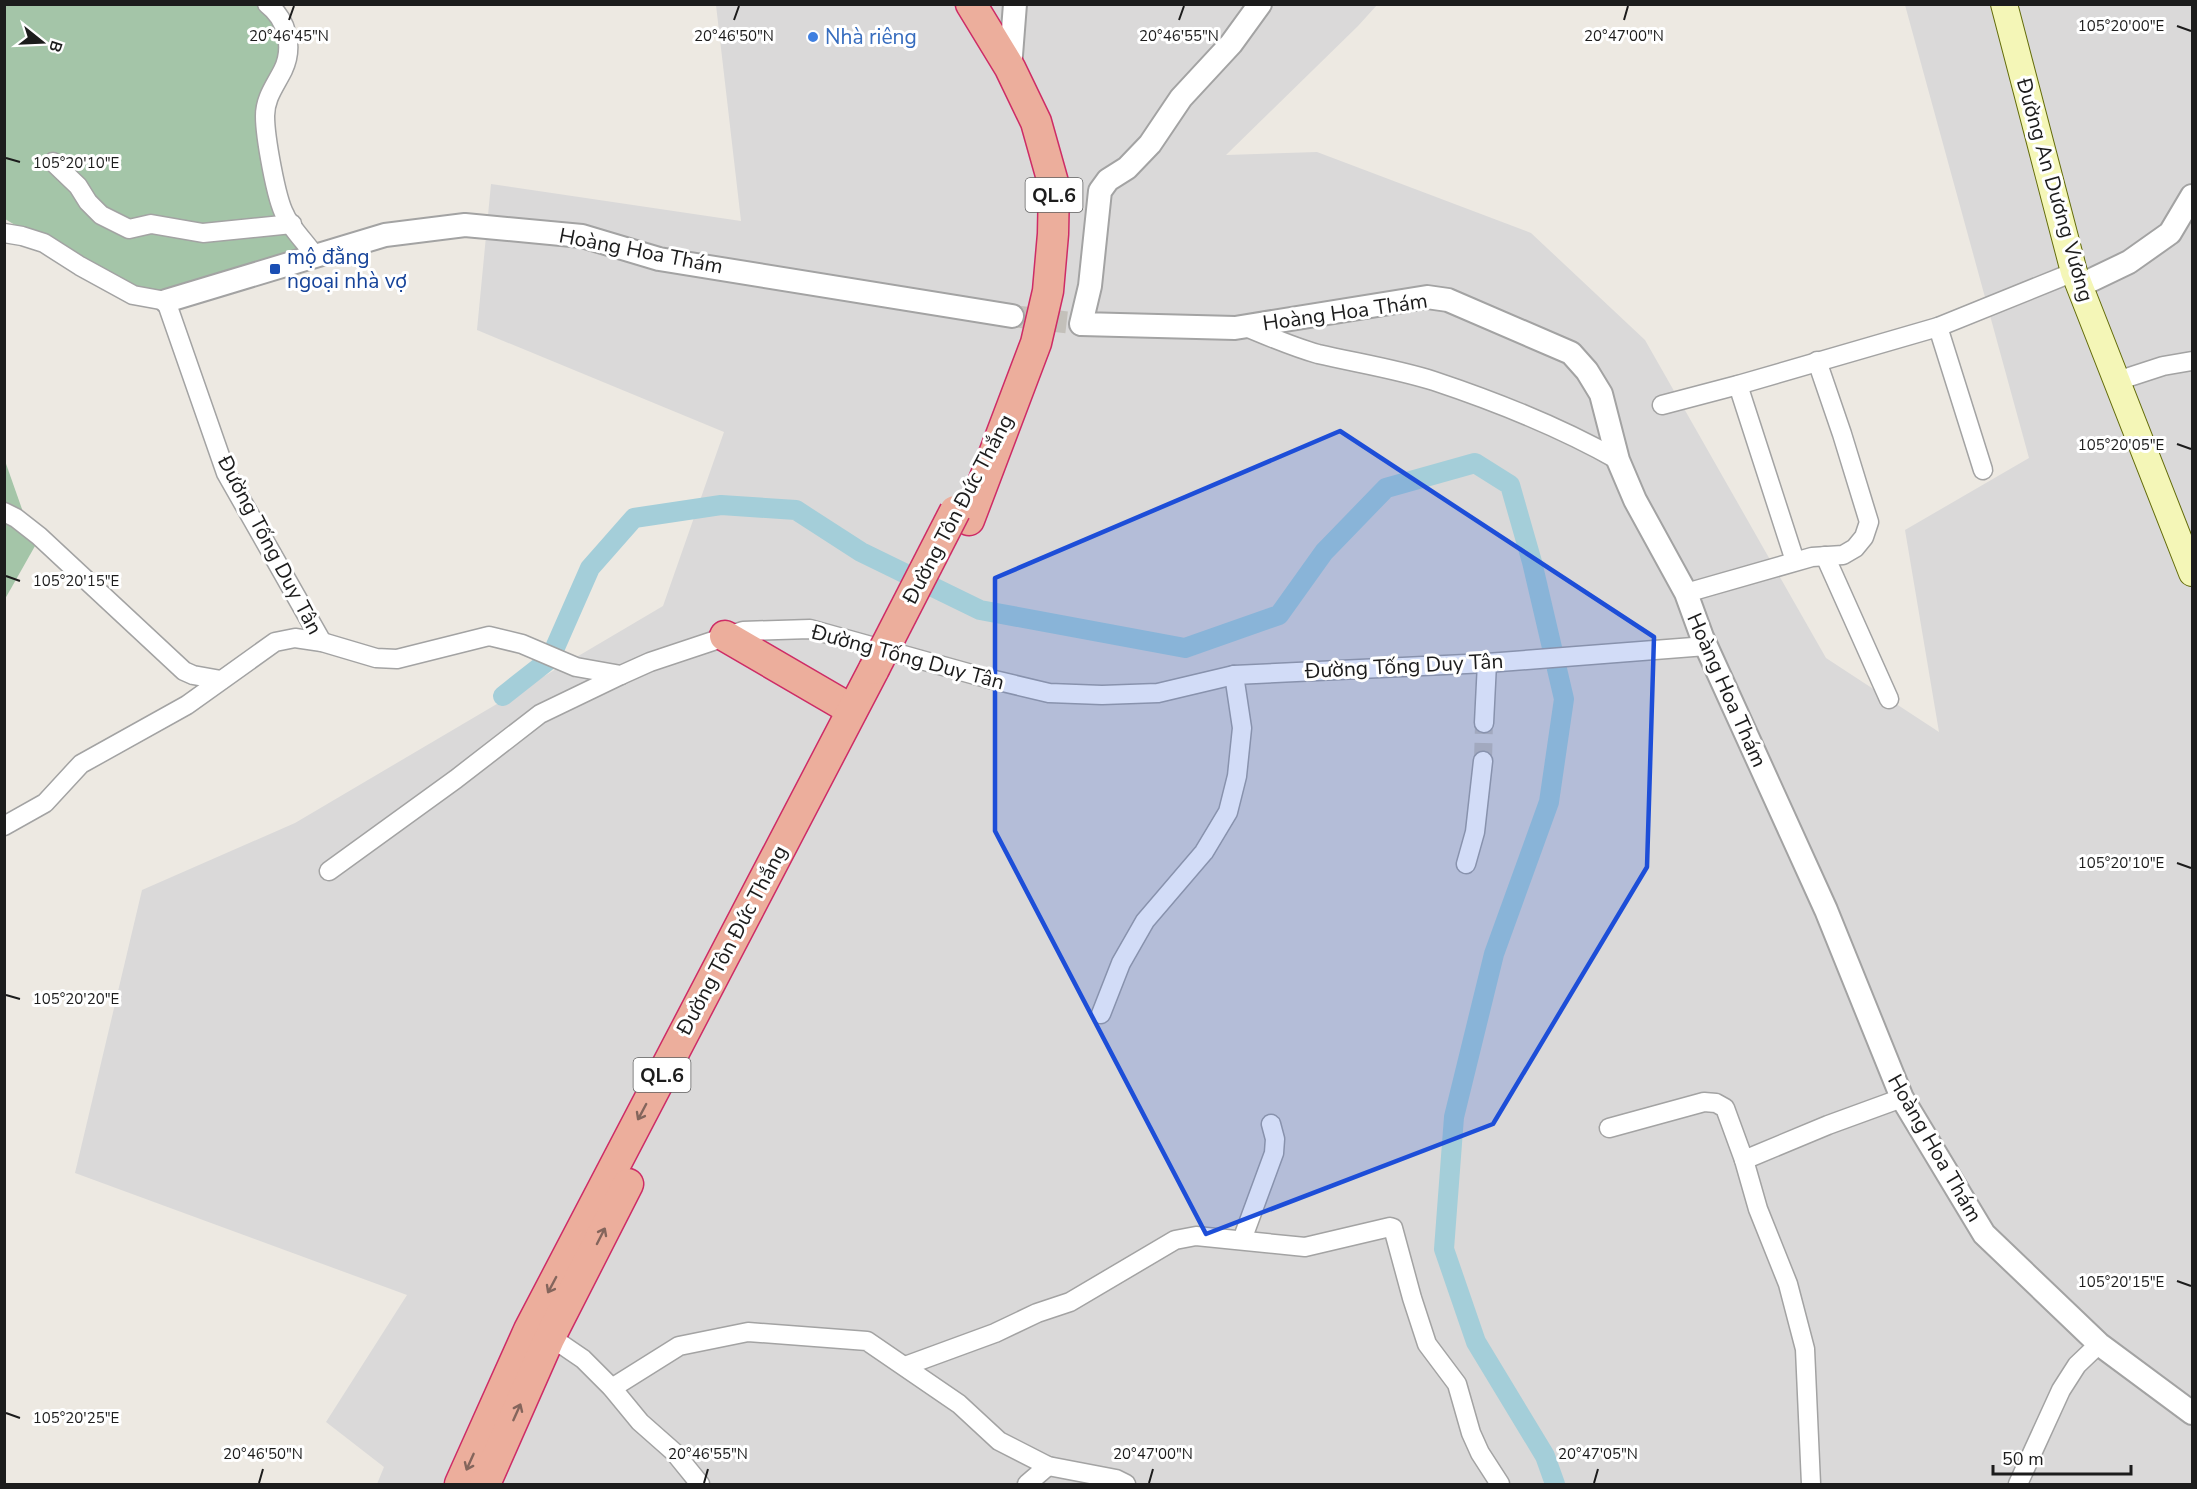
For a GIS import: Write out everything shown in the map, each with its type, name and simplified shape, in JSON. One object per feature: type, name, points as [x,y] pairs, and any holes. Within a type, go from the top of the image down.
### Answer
[{"type":"highway","name":"Đường Tôn Đức Thắng","points":[[484,1485],[549,1339],[881,672],[962,516],[1015,399],[1036,343],[1048,291],[1054,186],[1036,122],[1010,68],[971,4]]},
{"type":"highway","points":[[725,636],[852,710]]},
{"type":"highway","name":"Đường Tôn Đức Thắng","points":[[460,1485],[529,1330],[852,710],[881,672]]},
{"type":"main road","name":"Đường An Dương Vương","points":[[2004,4],[2076,279],[2193,573]]},
{"type":"street","points":[[267,4],[282,19],[287,34],[287,59],[266,102],[265,117],[271,157],[285,216],[315,256]]},
{"type":"street","points":[[1010,68],[1015,4]]},
{"type":"street","name":"Hoàng Hoa Thám","points":[[1260,4],[1231,44],[1182,98],[1150,144],[1127,168],[1108,180],[1100,191],[1090,286],[1081,324],[1235,328],[1427,297],[1448,300],[1571,353],[1587,371],[1601,394],[1618,460],[1635,500],[1686,593],[1706,646],[1826,910],[1902,1098],[1984,1234],[2099,1344],[2193,1413]]},
{"type":"street","points":[[52,162],[78,186],[88,202],[101,215],[129,229],[151,224],[203,233],[292,224]]},
{"type":"street","points":[[1662,405],[1938,327],[2129,262],[2170,234],[2193,196]]},
{"type":"street","name":"Hoàng Hoa Thám","points":[[4,233],[44,243],[133,295],[166,301],[385,235],[465,225],[582,236],[659,260],[1012,316]]},
{"type":"street","name":"Đường Tống Duy Tân","points":[[166,301],[226,472],[322,642],[376,658],[397,659],[489,636],[522,644],[576,667],[621,675],[650,662],[743,631],[810,628],[975,675],[1050,693],[1102,695],[1158,693],[1234,675],[1487,663],[1706,646]]},
{"type":"street","points":[[1246,327],[1317,354],[1406,373],[1492,400],[1564,432],[1618,460]]},
{"type":"street","points":[[1938,327],[1983,470]]},
{"type":"street","points":[[1686,593],[1795,561],[1843,555],[1855,548],[1864,537],[1869,522],[1817,361]]},
{"type":"street","points":[[2117,381],[2163,366],[2193,361]]},
{"type":"street","points":[[1738,385],[1795,561]]},
{"type":"street","points":[[4,513],[16,518],[39,536],[184,671],[220,680]]},
{"type":"street","points":[[1825,556],[1889,699]]},
{"type":"street","points":[[4,826],[45,803],[81,764],[187,705],[275,642],[295,638],[322,642]]},
{"type":"street","points":[[1484,723],[1487,663]]},
{"type":"street","points":[[329,871],[456,779],[540,714],[621,675]]},
{"type":"street","points":[[1101,1014],[1121,963],[1145,921],[1204,852],[1228,812],[1237,776],[1242,728],[1234,675]]},
{"type":"street","points":[[1466,864],[1475,831],[1483,761]]},
{"type":"street","points":[[1744,1160],[1828,1125],[1902,1098]]},
{"type":"street","points":[[1609,1128],[1704,1102],[1716,1103],[1725,1108],[1744,1160],[1758,1209],[1788,1284],[1805,1349],[1811,1485]]},
{"type":"street","points":[[1242,1240],[1274,1154],[1275,1139],[1270,1124]]},
{"type":"street","points":[[905,1366],[995,1333],[1037,1313],[1071,1302],[1175,1240],[1196,1236],[1305,1247],[1392,1227],[1427,1344],[1457,1384],[1471,1433],[1480,1454],[1500,1485]]},
{"type":"street","points":[[612,1388],[679,1346],[748,1332],[867,1341],[959,1404],[999,1441],[1048,1466],[1116,1479],[1126,1485]]},
{"type":"street","points":[[549,1339],[583,1359],[612,1388],[640,1422],[674,1452],[700,1485]]},
{"type":"street","points":[[2018,1485],[2061,1390],[2077,1365],[2099,1344]]},
{"type":"street","points":[[1027,1485],[1048,1466]]},
{"type":"highlighted area","points":[[1340,431],[1654,637],[1647,867],[1493,1124],[1206,1234],[995,831],[995,578]]},
{"type":"shaded area","points":[[716,5],[1377,5],[1226,155],[1317,152],[1531,233],[1645,340],[1826,658],[1939,732],[1905,530],[2029,458],[1905,5],[2192,5],[2192,1484],[377,1484],[384,1467],[326,1422],[407,1295],[75,1173],[142,890],[295,823],[663,606],[724,432],[477,330],[491,184],[741,221]]},
{"type":"green space","points":[[5,5],[264,5],[282,19],[283,70],[268,140],[279,226],[308,258],[166,301],[104,278],[5,219]]},
{"type":"green space","points":[[4,458],[35,546],[5,599],[4,599]]},
{"type":"waterway","points":[[503,696],[550,659],[590,568],[634,518],[721,505],[796,510],[861,552],[980,610],[1185,648],[1279,615],[1324,552],[1386,488],[1475,463],[1510,485],[1532,562],[1564,699],[1549,802],[1494,954],[1454,1117],[1444,1249],[1476,1342],[1545,1456],[1555,1484]]},
{"type":"tunnel","points":[[1012,316],[1081,324]]},
{"type":"tunnel","points":[[1483,761],[1484,723]]},
{"type":"place","name":"Nhà riêng","points":[[813,37]]},
{"type":"place","name":"mộ đằng ngoại nhà vợ","points":[[275,269]]}]
